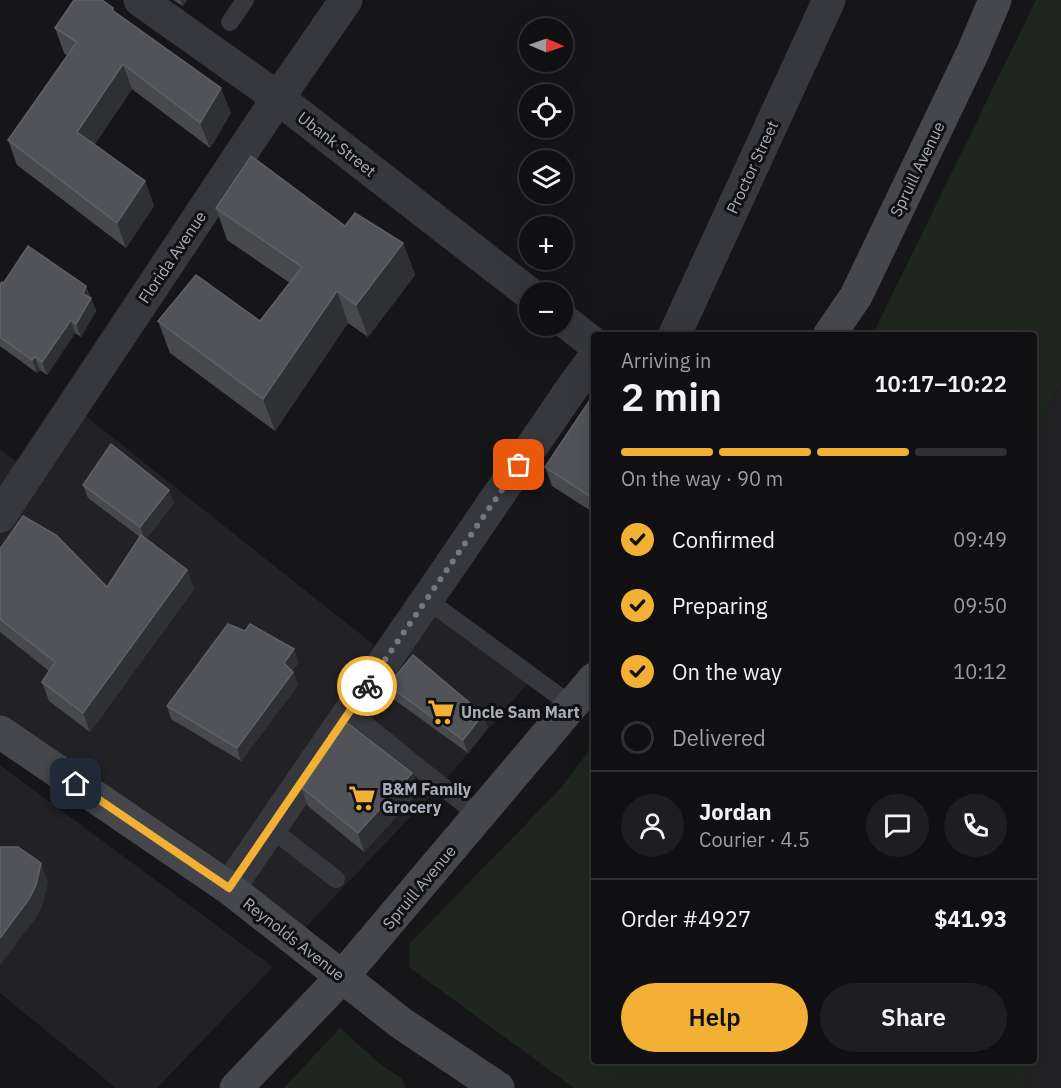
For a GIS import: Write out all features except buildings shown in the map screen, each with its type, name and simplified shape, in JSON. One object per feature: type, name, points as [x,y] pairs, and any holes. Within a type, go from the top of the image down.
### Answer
[{"type":"street","name":"Ubank Street","points":[[140,0],[278,98],[519,285]]},
{"type":"street","name":"Florida Avenue","points":[[0,516],[278,98],[346,0]]},
{"type":"street","name":"Proctor Street","points":[[676,332],[829,0]]},
{"type":"street","name":"Spruill Avenue","points":[[831,332],[856,296],[973,52],[995,0]]},
{"type":"street","points":[[573,328],[591,342]]},
{"type":"street","points":[[229,888],[591,362]]},
{"type":"street","name":"Spruill Avenue","points":[[236,1088],[342,977],[591,682]]},
{"type":"street","name":"Reynolds Avenue","points":[[0,732],[229,888],[481,1083]]},
{"type":"lane","points":[[230,22],[245,0]]},
{"type":"lane","points":[[426,599],[571,705]]},
{"type":"lane","points":[[350,712],[479,816]]},
{"type":"lane","points":[[270,828],[336,879]]},
{"type":"shaded area","points":[[1036,0],[1061,0],[1061,384],[1037,428],[1037,332],[874,332]]},
{"type":"shaded area","points":[[1061,384],[1061,1088],[1024,1088],[1027,1083],[1025,1064],[1037,1064],[1037,428]]},
{"type":"shaded area","points":[[73,406],[388,656],[426,599],[533,677],[441,785],[295,940],[0,732],[0,450],[30,470]]},
{"type":"shaded area","points":[[591,748],[591,1064],[1025,1064],[1027,1083],[1024,1088],[574,1088],[409,967],[410,943],[560,789]]},
{"type":"shaded area","points":[[0,765],[273,967],[157,1088],[116,1088],[0,993]]},
{"type":"shaded area","points":[[340,1028],[381,1065],[401,1078],[406,1088],[284,1088]]},
{"type":"way so far","points":[[367,686],[519,465]]},
{"type":"place","name":"Uncle Sam Mart","points":[[441,712]]},
{"type":"place","name":"B&M Family Grocery","points":[[362,798]]},
{"type":"route","points":[[76,784],[229,888],[367,686]]}]
